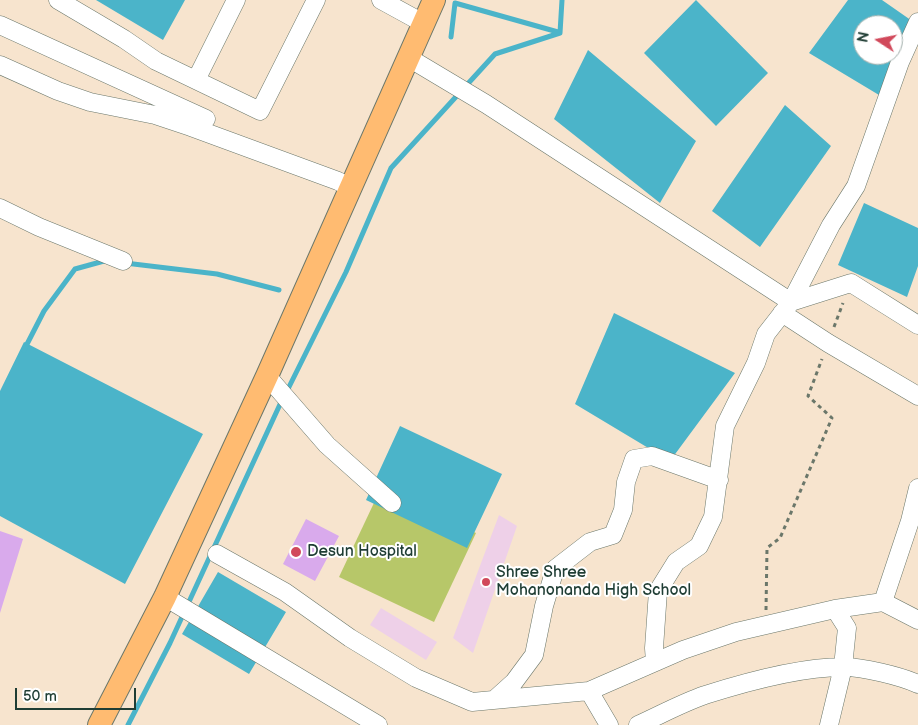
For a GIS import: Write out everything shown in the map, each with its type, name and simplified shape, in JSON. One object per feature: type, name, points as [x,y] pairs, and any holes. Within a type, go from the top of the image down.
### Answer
[{"type":"main road","points":[[99,725],[164,597],[267,376],[434,0]]},
{"type":"street","points":[[58,0],[124,39],[156,61],[260,110],[316,0]]},
{"type":"street","points":[[196,80],[236,0]]},
{"type":"street","points":[[381,0],[423,23]]},
{"type":"street","points":[[655,662],[654,648],[658,591],[676,562],[700,546],[713,517],[726,426],[756,363],[766,334],[786,307],[831,225],[856,186],[900,62],[918,22]]},
{"type":"street","points":[[0,25],[206,119]]},
{"type":"street","points":[[409,58],[494,110],[786,307],[828,344],[918,396]]},
{"type":"street","points":[[0,65],[58,91],[90,102],[155,115],[351,188]]},
{"type":"street","points":[[0,208],[39,227],[123,261]]},
{"type":"street","points":[[786,307],[851,283],[918,325]]},
{"type":"street","points":[[267,376],[327,445],[392,503]]},
{"type":"street","points":[[494,700],[514,682],[534,655],[544,606],[555,569],[590,542],[613,534],[623,510],[626,482],[634,459],[652,456],[719,480]]},
{"type":"street","points":[[882,602],[910,521],[918,488]]},
{"type":"street","points":[[217,554],[285,592],[350,638],[416,678],[472,702],[589,691],[682,650],[727,635],[835,609],[882,602],[918,620]]},
{"type":"street","points":[[164,597],[378,725]]},
{"type":"street","points":[[829,725],[843,667],[847,628],[835,609]]},
{"type":"street","points":[[638,725],[703,696],[782,674],[843,667],[860,669],[918,684]]},
{"type":"street","points":[[589,691],[609,725]]},
{"type":"path","points":[[766,625],[767,548],[780,538],[832,418],[808,396],[851,283]]},
{"type":"shaded area","name":"Shree Shree Mohanonanda High School","points":[[499,515],[517,526],[473,653],[453,638]]},
{"type":"shaded area","points":[[381,608],[437,642],[426,660],[370,625]]},
{"type":"green space","points":[[381,488],[476,533],[434,622],[339,577]]},
{"type":"water","points":[[96,0],[185,0],[163,40]]},
{"type":"water","points":[[696,0],[768,73],[716,126],[644,53]]},
{"type":"water","points":[[848,0],[882,0],[915,23],[903,47],[903,15],[853,15],[853,65],[894,65],[879,95],[809,53]]},
{"type":"water","points":[[588,50],[696,141],[660,203],[554,119]]},
{"type":"water","points":[[785,105],[831,146],[760,247],[712,211]]},
{"type":"water","points":[[864,203],[918,228],[918,266],[907,297],[838,265]]},
{"type":"water","points":[[614,313],[735,373],[670,461],[575,404]]},
{"type":"water","points":[[24,342],[203,434],[125,584],[0,516],[0,391]]},
{"type":"water","points":[[400,426],[502,474],[467,548],[366,500]]},
{"type":"water","points":[[218,572],[286,612],[249,674],[182,634]]},
{"type":"building","points":[[306,519],[339,536],[315,581],[283,564]]},
{"type":"building","points":[[0,531],[23,539],[0,613]]},
{"type":"waterway","points":[[286,393],[346,272],[391,168],[495,54],[560,33],[562,0]]},
{"type":"waterway","points":[[451,37],[455,3],[558,32]]},
{"type":"waterway","points":[[24,350],[44,311],[75,269],[104,261]]},
{"type":"waterway","points":[[125,263],[217,274],[279,290]]},
{"type":"waterway","points":[[128,725],[170,643],[282,400]]},
{"type":"place","name":"Desun Hospital","points":[[296,552]]},
{"type":"place","name":"Shree Shree Mohanonanda High School","points":[[486,582]]}]
